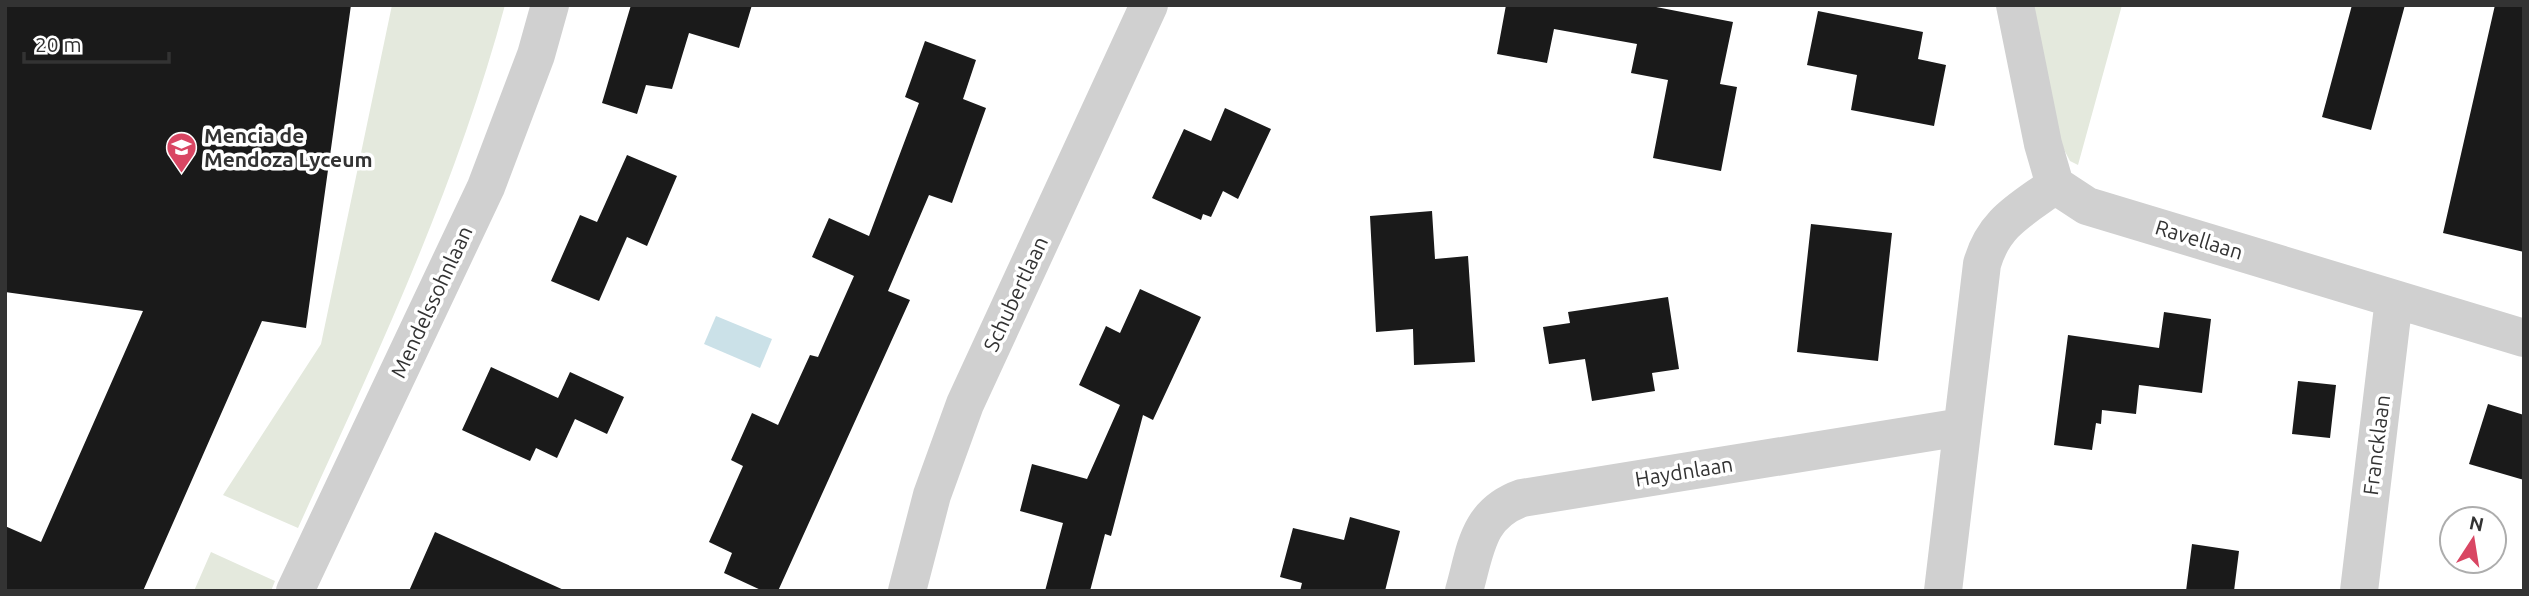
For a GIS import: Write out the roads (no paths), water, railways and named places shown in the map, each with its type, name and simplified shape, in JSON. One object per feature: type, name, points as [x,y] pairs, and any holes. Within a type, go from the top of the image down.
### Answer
[{"type":"street","name":"Mendelssohnlaan","points":[[295,591],[486,187],[536,55],[550,5]]},
{"type":"street","name":"Schubertlaan","points":[[907,591],[932,495],[965,404],[1149,5]]},
{"type":"street","points":[[1942,591],[1982,264],[1989,240],[2006,221],[2054,185],[2015,5]]},
{"type":"street","name":"Ravellaan","points":[[2054,185],[2087,206],[2524,338]]},
{"type":"street","name":"Francklaan","points":[[2359,591],[2394,299]]},
{"type":"street","name":"Haydnlaan","points":[[1464,591],[1485,523],[1502,505],[1522,498],[1962,427]]},
{"type":"water","points":[[716,316],[772,339],[760,368],[704,344]]},
{"type":"place","name":"Mencia de Mendoza Lyceum","points":[[181,175]]}]
